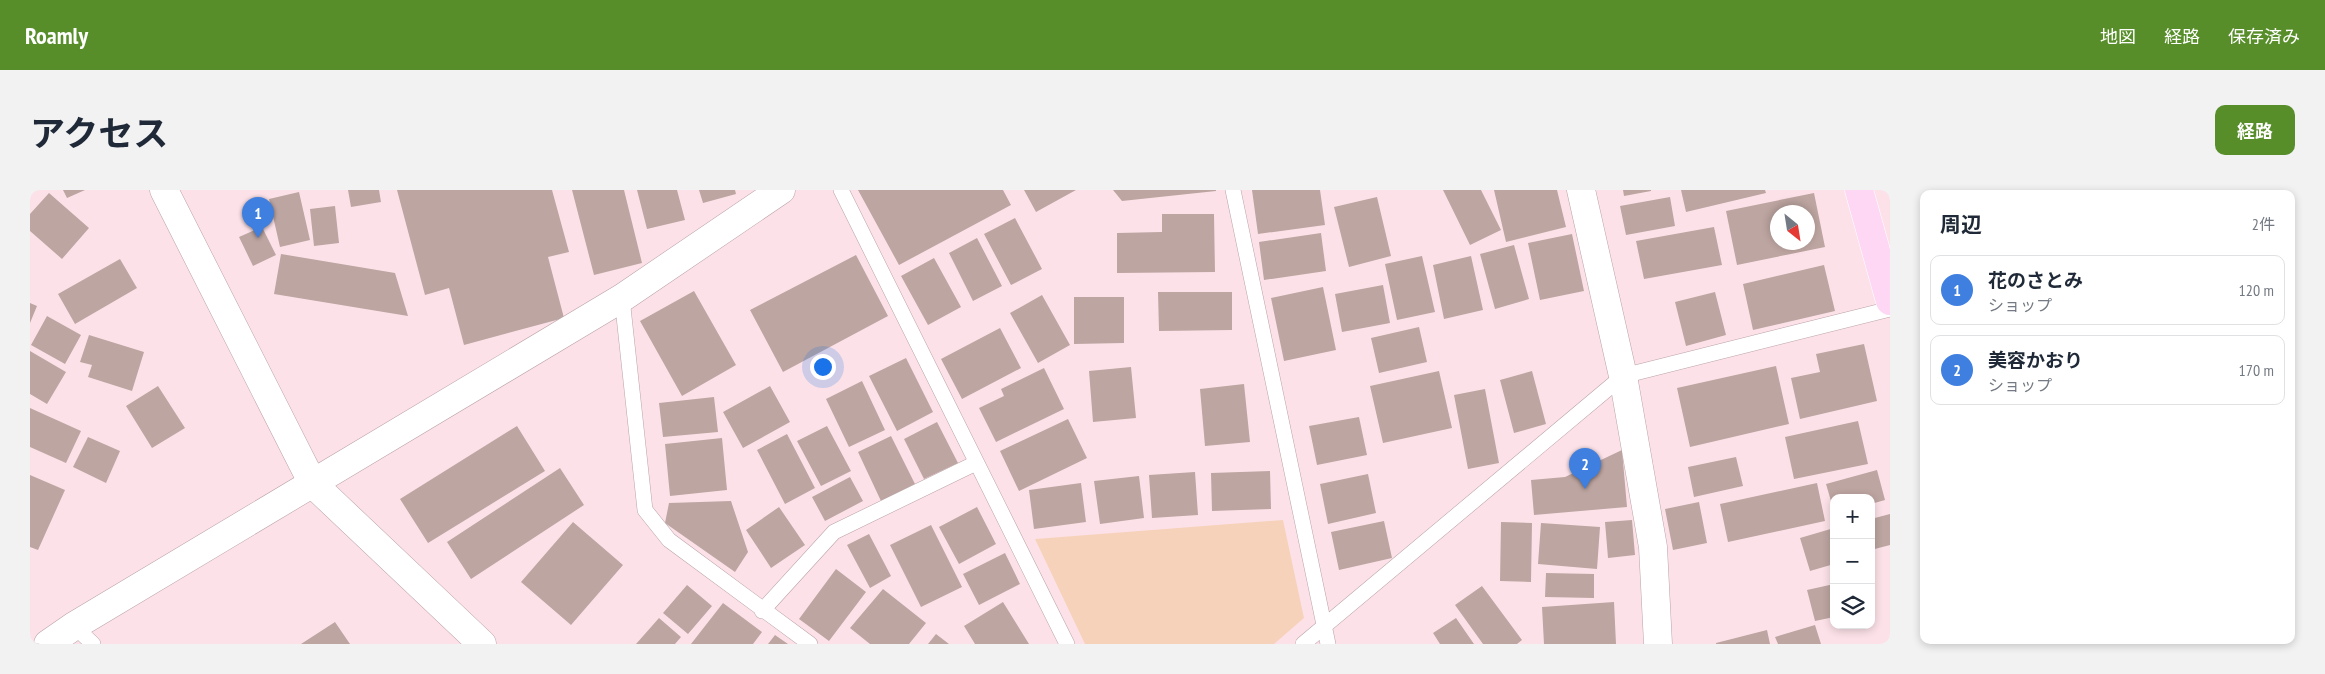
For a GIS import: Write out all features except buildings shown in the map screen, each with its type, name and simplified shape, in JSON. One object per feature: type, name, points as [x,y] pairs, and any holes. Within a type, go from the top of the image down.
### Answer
[{"type":"main road","points":[[1859,190],[1890,301]]},
{"type":"street","points":[[164,190],[313,484],[482,644]]},
{"type":"street","points":[[48,644],[83,635],[313,484],[622,298],[781,190]]},
{"type":"street","points":[[1581,190],[1623,376],[1653,548],[1658,644]]},
{"type":"lane","points":[[841,190],[1067,644]]},
{"type":"lane","points":[[1233,190],[1328,644]]},
{"type":"lane","points":[[622,298],[645,510],[668,540],[762,611],[810,644]]},
{"type":"lane","points":[[1303,644],[1623,376],[1890,309]]},
{"type":"lane","points":[[762,611],[834,532],[976,463]]},
{"type":"shaded area","points":[[1283,520],[1304,618],[1274,644],[1085,644],[1035,539]]},
{"type":"place","name":"花のさとみ","points":[[258,238]]},
{"type":"place","name":"美容かおり","points":[[1585,489]]}]
